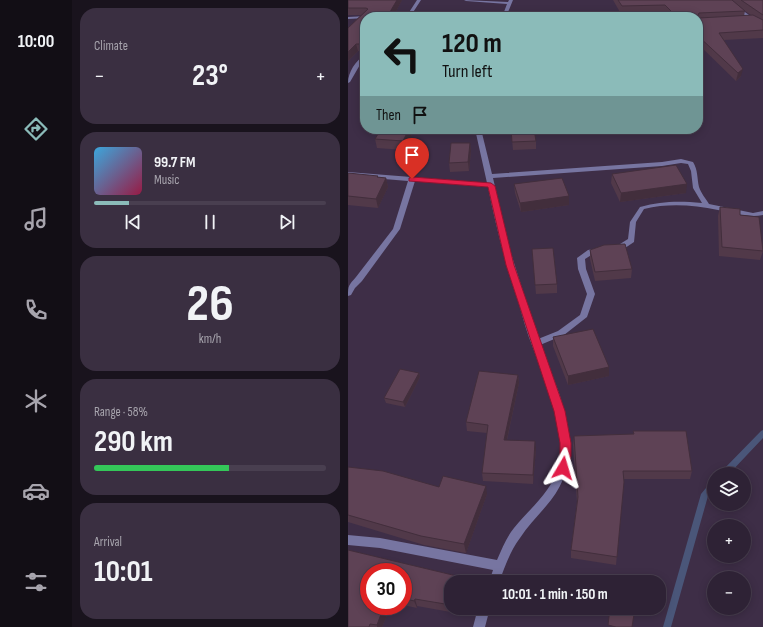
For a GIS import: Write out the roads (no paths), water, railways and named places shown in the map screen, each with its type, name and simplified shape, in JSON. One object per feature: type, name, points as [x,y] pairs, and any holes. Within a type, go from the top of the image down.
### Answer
[{"type":"street","points":[[411,12],[419,0]]},
{"type":"street","points":[[466,0],[510,2],[506,12]]},
{"type":"street","points":[[725,0],[763,27]]},
{"type":"street","points":[[348,18],[360,17]]},
{"type":"street","points":[[745,21],[752,20]]},
{"type":"street","points":[[348,81],[360,61]]},
{"type":"street","points":[[479,134],[510,265],[560,411],[564,431],[565,456],[561,474],[553,490],[546,501],[533,514],[511,543],[497,575]]},
{"type":"street","points":[[489,176],[662,164],[681,161],[691,163],[694,171],[696,188],[707,206]]},
{"type":"street","points":[[348,174],[491,186]]},
{"type":"street","points":[[348,293],[396,229],[412,179]]},
{"type":"street","points":[[536,343],[561,332],[583,318],[591,294],[582,269],[581,258],[591,252],[622,246],[631,240],[633,222],[642,208],[663,204],[682,203],[707,206],[753,215],[763,213]]},
{"type":"street","points":[[348,540],[380,543],[500,566]]},
{"type":"street","points":[[479,627],[482,615]]},
{"type":"waterway","points":[[731,467],[763,433]]},
{"type":"waterway","points":[[667,627],[705,494],[707,492]]}]
